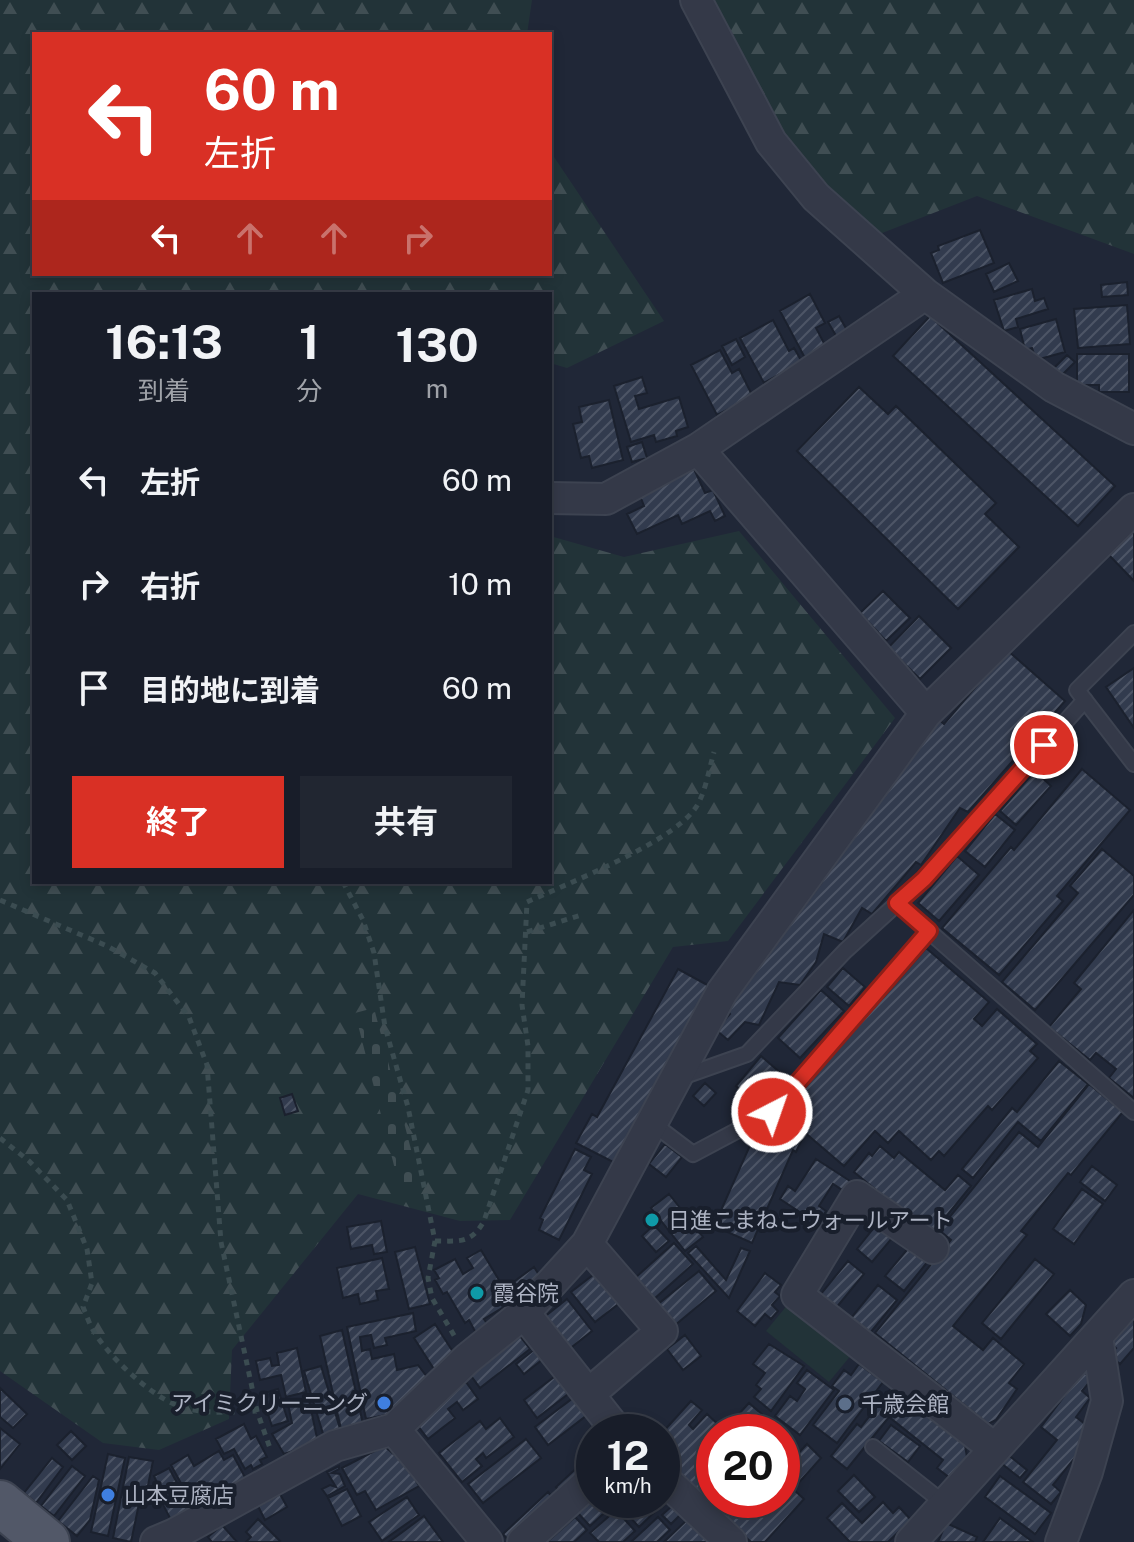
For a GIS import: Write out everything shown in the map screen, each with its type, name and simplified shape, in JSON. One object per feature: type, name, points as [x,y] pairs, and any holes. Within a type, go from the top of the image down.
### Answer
[{"type":"main road","points":[[0,1503],[47,1542]]},
{"type":"street","points":[[696,0],[771,142],[816,197],[925,294],[1054,387],[1134,429]]},
{"type":"street","points":[[552,498],[606,499],[698,449],[925,294]]},
{"type":"street","points":[[698,449],[926,713]]},
{"type":"street","points":[[156,1542],[335,1446],[394,1429],[467,1359],[524,1313],[587,1244],[722,992],[926,713],[1134,509]]},
{"type":"street","points":[[933,1248],[857,1196],[797,1295],[995,1449]]},
{"type":"street","points":[[587,1244],[662,1331],[590,1393]]},
{"type":"street","points":[[911,1542],[1134,1295]]},
{"type":"street","points":[[524,1313],[605,1414]]},
{"type":"street","points":[[1061,1542],[1087,1472],[1107,1401],[1097,1337]]},
{"type":"street","points":[[394,1429],[487,1542]]},
{"type":"street","points":[[523,1542],[576,1494]]},
{"type":"street","points":[[680,1494],[731,1542]]},
{"type":"lane","points":[[1134,633],[1077,690],[1134,764]]},
{"type":"lane","points":[[675,1079],[747,1054],[845,951],[924,879],[1085,700]]},
{"type":"lane","points":[[897,903],[1134,1112]]},
{"type":"lane","points":[[651,1122],[693,1154],[772,1112],[929,931]]},
{"type":"lane","points":[[873,1447],[945,1504]]},
{"type":"path","points":[[435,1241],[462,1241],[476,1235],[484,1221],[528,1090],[528,1046],[522,1005],[527,902],[623,857],[682,823],[697,807],[714,752]]},
{"type":"path","points":[[344,884],[363,920],[374,953],[385,1027],[408,1107],[435,1241],[427,1272],[432,1298],[467,1359]]},
{"type":"path","points":[[0,900],[107,946],[155,973],[189,1017],[207,1065],[221,1242],[257,1411],[281,1476]]},
{"type":"path","points":[[527,932],[581,915]]},
{"type":"path","points":[[0,1138],[29,1161],[67,1200],[87,1249],[92,1283],[83,1307],[93,1330],[112,1354],[146,1385],[175,1405],[205,1412],[257,1411]]},
{"type":"green space","points":[[0,0],[532,0],[527,32],[32,32],[32,276],[552,276],[552,154],[664,321],[567,368],[552,364],[552,292],[32,292],[32,884],[552,884],[552,537],[624,557],[739,531],[895,718],[728,941],[673,947],[510,1220],[460,1221],[358,1194],[232,1350],[229,1419],[159,1450],[103,1443],[0,1371]]},
{"type":"green space","points":[[707,0],[1134,0],[1134,254],[977,196],[877,235],[823,192],[778,138]]},
{"type":"green space","points":[[374,1008],[419,1180],[399,1185],[355,1013]]},
{"type":"green space","points":[[789,1303],[852,1354],[829,1382],[766,1331]]},
{"type":"building","points":[[980,230],[994,263],[943,283],[931,253],[939,250],[938,246]]},
{"type":"building","points":[[1009,263],[1018,281],[994,292],[986,274]]},
{"type":"building","points":[[1127,282],[1128,295],[1102,297],[1101,285]]},
{"type":"building","points":[[1032,289],[1035,301],[1044,298],[1048,309],[1016,319],[1018,327],[1004,331],[994,300]]},
{"type":"building","points":[[810,294],[825,323],[816,328],[826,347],[805,358],[780,311]]},
{"type":"building","points":[[1127,305],[1130,344],[1078,348],[1074,309]]},
{"type":"building","points":[[839,316],[848,332],[838,339],[828,322]]},
{"type":"building","points":[[930,316],[1115,486],[1078,526],[893,356]]},
{"type":"building","points":[[1056,319],[1065,352],[1036,360],[1032,348],[1025,350],[1020,329]]},
{"type":"building","points":[[773,320],[789,351],[794,348],[802,362],[764,383],[740,338]]},
{"type":"building","points":[[736,339],[745,357],[732,365],[722,346]]},
{"type":"building","points":[[720,350],[732,373],[739,369],[753,397],[717,415],[691,365]]},
{"type":"building","points":[[1077,354],[1129,354],[1129,392],[1099,392],[1099,385],[1077,385]]},
{"type":"building","points":[[1067,355],[1075,362],[1061,376],[1053,369]]},
{"type":"building","points":[[642,377],[647,393],[635,396],[639,409],[679,397],[688,427],[676,431],[677,436],[656,442],[654,435],[631,442],[614,386]]},
{"type":"building","points":[[859,387],[888,414],[896,406],[996,503],[985,514],[1019,547],[958,609],[797,451]]},
{"type":"building","points":[[609,400],[623,460],[592,468],[589,456],[581,458],[573,424],[582,422],[579,407]]},
{"type":"building","points":[[642,442],[647,458],[632,462],[627,447]]},
{"type":"building","points":[[694,469],[705,493],[713,490],[725,516],[715,521],[710,511],[682,524],[678,515],[637,534],[627,514],[644,506],[639,493]]},
{"type":"building","points":[[1134,525],[1134,581],[1109,555],[1129,535]]},
{"type":"building","points":[[883,591],[910,618],[886,641],[860,613]]},
{"type":"building","points":[[919,616],[951,648],[920,679],[888,648]]},
{"type":"building","points":[[1007,650],[1065,701],[968,812],[960,808],[921,865],[916,862],[872,914],[862,908],[843,942],[824,934],[816,962],[800,985],[779,982],[759,1025],[745,1022],[728,1040],[716,1030],[730,1014],[726,1009],[822,882],[818,878],[903,760],[908,763],[937,718],[944,724]]},
{"type":"building","points":[[1134,668],[1134,728],[1106,687]]},
{"type":"building","points":[[1082,769],[1130,810],[1057,896],[1063,901],[999,975],[942,928],[1011,847],[1014,850]]},
{"type":"building","points":[[1035,771],[1051,786],[1016,825],[1000,811]]},
{"type":"building","points":[[995,814],[1015,830],[985,867],[965,851]]},
{"type":"building","points":[[1102,849],[1134,876],[1134,895],[1035,1010],[1002,982],[1078,893],[1070,886]]},
{"type":"building","points":[[957,856],[979,875],[939,921],[918,903]]},
{"type":"building","points":[[1134,910],[1134,1098],[1109,1078],[1116,1069],[1096,1053],[1090,1060],[1049,1027],[1081,989],[1074,983]]},
{"type":"building","points":[[926,948],[989,1002],[974,1019],[982,1026],[997,1009],[1037,1044],[1030,1051],[1038,1058],[992,1110],[988,1106],[944,1156],[939,1151],[931,1160],[899,1131],[888,1143],[875,1131],[844,1166],[782,1113]]},
{"type":"building","points":[[843,968],[865,987],[849,1006],[827,987]]},
{"type":"building","points":[[678,969],[711,987],[617,1164],[576,1143],[592,1114],[597,1117]]},
{"type":"building","points":[[821,990],[844,1011],[800,1058],[778,1038]]},
{"type":"building","points":[[761,1056],[783,1075],[758,1104],[736,1086]]},
{"type":"building","points":[[1059,1061],[1088,1084],[1041,1141],[1018,1122],[973,1178],[962,1169],[1012,1108],[1017,1112]]},
{"type":"building","points":[[705,1083],[716,1093],[704,1106],[693,1096]]},
{"type":"building","points":[[1089,1084],[1123,1112],[1021,1231],[1027,1235],[953,1326],[983,1350],[993,1338],[1024,1364],[1009,1383],[1017,1389],[996,1420],[988,1424],[875,1333],[951,1240],[939,1230],[1019,1132],[1038,1147]]},
{"type":"building","points":[[292,1094],[298,1111],[285,1115],[280,1098]]},
{"type":"building","points":[[773,1124],[803,1137],[796,1152],[793,1150],[752,1243],[714,1226],[756,1132],[767,1137]]},
{"type":"building","points":[[665,1144],[682,1157],[666,1177],[649,1164]]},
{"type":"building","points":[[880,1146],[894,1158],[899,1152],[945,1190],[958,1175],[971,1186],[931,1235],[854,1172],[869,1153],[872,1156]]},
{"type":"building","points":[[575,1149],[591,1157],[584,1170],[592,1174],[559,1240],[539,1230],[543,1220],[540,1218]]},
{"type":"building","points":[[816,1159],[850,1181],[844,1191],[833,1184],[819,1206],[826,1211],[818,1224],[780,1199],[788,1186],[795,1191]]},
{"type":"building","points":[[1092,1166],[1117,1185],[1105,1201],[1080,1182]]},
{"type":"building","points":[[1082,1189],[1103,1204],[1074,1244],[1053,1229]]},
{"type":"building","points":[[669,1194],[703,1237],[685,1251],[651,1208]]},
{"type":"building","points":[[381,1221],[387,1252],[374,1254],[372,1245],[351,1249],[347,1227]]},
{"type":"building","points":[[877,1224],[893,1237],[872,1262],[857,1249]]},
{"type":"building","points":[[654,1225],[669,1241],[656,1252],[642,1236]]},
{"type":"building","points":[[674,1243],[693,1264],[654,1299],[635,1278]]},
{"type":"building","points":[[911,1245],[929,1260],[904,1291],[885,1276]]},
{"type":"building","points":[[696,1246],[726,1280],[741,1248],[750,1251],[729,1298],[688,1253]]},
{"type":"building","points":[[415,1247],[430,1304],[409,1309],[395,1252]]},
{"type":"building","name":"霞谷院","points":[[481,1250],[512,1302],[484,1319],[490,1328],[477,1335],[469,1320],[465,1323],[447,1292],[443,1294],[435,1280],[439,1278],[434,1270],[455,1259],[463,1274],[473,1268],[467,1258]]},
{"type":"building","points":[[382,1258],[389,1289],[376,1291],[378,1300],[360,1304],[358,1294],[343,1298],[337,1268]]},
{"type":"building","points":[[1035,1259],[1054,1274],[1001,1339],[982,1323]]},
{"type":"building","points":[[848,1261],[864,1274],[836,1308],[820,1295]]},
{"type":"building","points":[[534,1267],[541,1278],[529,1285],[532,1290],[518,1299],[508,1286]]},
{"type":"building","points":[[699,1271],[716,1291],[674,1326],[657,1305]]},
{"type":"building","points":[[597,1272],[621,1302],[595,1322],[571,1292]]},
{"type":"building","points":[[765,1273],[781,1285],[775,1292],[780,1296],[772,1305],[778,1311],[771,1319],[765,1314],[755,1326],[737,1311]]},
{"type":"building","points":[[878,1285],[897,1300],[870,1333],[851,1318]]},
{"type":"building","points":[[1070,1290],[1086,1305],[1081,1324],[1070,1336],[1046,1314]]},
{"type":"building","points":[[567,1299],[592,1331],[568,1350],[543,1318]]},
{"type":"building","points":[[413,1313],[416,1331],[385,1338],[387,1345],[374,1348],[371,1335],[360,1337],[362,1351],[370,1349],[372,1359],[394,1354],[397,1370],[418,1365],[430,1381],[396,1413],[366,1419],[347,1327]]},
{"type":"building","points":[[1134,1317],[1134,1348],[1120,1364],[1109,1355],[1116,1348],[1111,1344]]},
{"type":"building","points":[[435,1324],[455,1355],[434,1369],[414,1338]]},
{"type":"building","points":[[342,1330],[363,1424],[341,1429],[320,1336]]},
{"type":"building","points":[[519,1335],[530,1349],[480,1388],[469,1373]]},
{"type":"building","points":[[685,1335],[701,1356],[683,1370],[667,1349]]},
{"type":"building","points":[[769,1344],[804,1366],[771,1411],[754,1397],[761,1389],[756,1385],[765,1373],[753,1364]]},
{"type":"building","points":[[297,1348],[306,1392],[286,1397],[281,1375],[260,1380],[256,1361],[270,1358],[272,1366],[279,1365],[277,1353]]},
{"type":"building","points":[[535,1349],[543,1359],[524,1374],[516,1364]]},
{"type":"building","points":[[859,1364],[883,1382],[837,1443],[813,1425],[839,1391],[832,1386],[844,1370],[851,1375]]},
{"type":"building","points":[[321,1366],[341,1432],[324,1437],[304,1371]]},
{"type":"building","points":[[807,1370],[834,1390],[800,1435],[800,1414],[776,1414],[790,1396],[797,1401],[805,1389],[797,1383]]},
{"type":"building","points":[[1083,1371],[1092,1379],[1082,1391],[1090,1398],[1076,1417],[1085,1424],[1077,1455],[1053,1485],[1061,1492],[1051,1504],[1023,1482],[1057,1440],[1041,1427]]},
{"type":"building","points":[[558,1374],[572,1391],[537,1418],[524,1400]]},
{"type":"building","points":[[466,1382],[478,1399],[463,1410],[457,1402],[448,1409],[455,1418],[428,1439],[415,1422]]},
{"type":"building","points":[[893,1386],[965,1445],[967,1457],[950,1478],[937,1468],[943,1460],[889,1417],[847,1469],[831,1456],[857,1424],[861,1427]]},
{"type":"building","points":[[0,1388],[27,1414],[13,1428],[0,1417]]},
{"type":"building","points":[[278,1389],[288,1421],[272,1426],[261,1394]]},
{"type":"building","points":[[577,1395],[591,1412],[576,1414],[576,1424],[548,1445],[535,1427]]},
{"type":"building","points":[[309,1400],[318,1443],[284,1454],[272,1434],[292,1423],[288,1404]]},
{"type":"building","points":[[691,1401],[702,1410],[689,1425],[693,1429],[696,1426],[696,1493],[680,1478],[679,1414]]},
{"type":"building","points":[[749,1403],[762,1414],[739,1414]]},
{"type":"building","points":[[500,1418],[514,1437],[486,1458],[483,1453],[476,1459],[482,1466],[462,1482],[439,1453],[480,1421],[486,1429]]},
{"type":"building","points":[[244,1424],[251,1439],[256,1436],[267,1457],[253,1469],[251,1465],[245,1469],[234,1449],[224,1454],[216,1439]]},
{"type":"building","points":[[891,1425],[920,1446],[908,1462],[879,1441]]},
{"type":"building","points":[[0,1428],[20,1444],[0,1469]]},
{"type":"building","points":[[71,1431],[86,1446],[72,1460],[57,1445]]},
{"type":"building","points":[[526,1439],[541,1458],[483,1503],[468,1484]]},
{"type":"building","points":[[807,1444],[821,1458],[800,1481],[800,1452]]},
{"type":"building","points":[[384,1446],[408,1466],[419,1486],[376,1510],[365,1491],[357,1495],[342,1468]]},
{"type":"building","points":[[219,1451],[224,1460],[233,1455],[247,1481],[195,1509],[171,1465],[188,1455],[194,1466]]},
{"type":"building","name":"山本豆腐店","points":[[108,1454],[125,1458],[108,1536],[91,1532]]},
{"type":"building","points":[[1007,1454],[1027,1470],[1020,1478],[1001,1463]]},
{"type":"building","points":[[129,1457],[153,1461],[146,1495],[141,1494],[131,1542],[113,1538]]},
{"type":"building","points":[[52,1458],[63,1467],[36,1503],[24,1493]]},
{"type":"building","points":[[72,1466],[85,1476],[54,1516],[41,1506]]},
{"type":"building","points":[[339,1466],[332,1473],[340,1474],[345,1486],[327,1496],[322,1489],[330,1485],[336,1487],[327,1472]]},
{"type":"building","points":[[169,1468],[192,1511],[172,1522],[156,1491],[160,1489],[154,1476]]},
{"type":"building","points":[[576,1469],[576,1479],[561,1493],[556,1487]]},
{"type":"building","points":[[854,1475],[875,1497],[859,1512],[838,1491]]},
{"type":"building","points":[[93,1476],[99,1480],[90,1520],[77,1536],[58,1521]]},
{"type":"building","points":[[1000,1476],[1051,1513],[1035,1534],[985,1497]]},
{"type":"building","points":[[347,1489],[361,1516],[342,1526],[328,1498]]},
{"type":"building","points":[[548,1492],[553,1498],[508,1540],[503,1534]]},
{"type":"building","points":[[280,1494],[287,1507],[265,1520],[258,1506]]},
{"type":"building","points":[[407,1497],[419,1515],[382,1541],[369,1522]]},
{"type":"building","points":[[883,1502],[893,1513],[899,1507],[911,1520],[888,1542],[850,1542],[827,1518],[842,1503],[862,1523]]},
{"type":"building","points":[[424,1516],[443,1542],[389,1542]]},
{"type":"building","points":[[575,1517],[587,1530],[574,1542],[547,1542]]},
{"type":"building","points":[[583,1518],[599,1518],[590,1526]]},
{"type":"building","points":[[607,1518],[623,1518],[635,1531],[623,1542],[599,1542],[590,1533]]},
{"type":"building","points":[[631,1518],[648,1518],[639,1527]]},
{"type":"building","points":[[657,1518],[670,1530],[657,1542],[631,1542]]},
{"type":"building","points":[[689,1518],[712,1542],[664,1542]]},
{"type":"building","points":[[724,1518],[787,1518],[765,1542],[751,1542]]},
{"type":"building","points":[[1000,1518],[1033,1542],[983,1542]]},
{"type":"building","points":[[258,1519],[279,1542],[246,1542],[251,1537],[246,1532]]},
{"type":"building","points":[[946,1523],[977,1537],[975,1542],[938,1542]]},
{"type":"building","points":[[222,1525],[237,1542],[212,1542],[208,1537]]},
{"type":"place","name":"日進こまねこウォールアート","points":[[652,1220]]},
{"type":"place","name":"霞谷院","points":[[477,1293]]},
{"type":"place","name":"アイミクリーニング","points":[[384,1403]]},
{"type":"place","name":"千歳会館","points":[[845,1404]]},
{"type":"place","name":"山本豆腐店","points":[[108,1495]]},
{"type":"route","points":[[772,1112],[929,931],[897,903],[924,879],[1044,745]]}]
